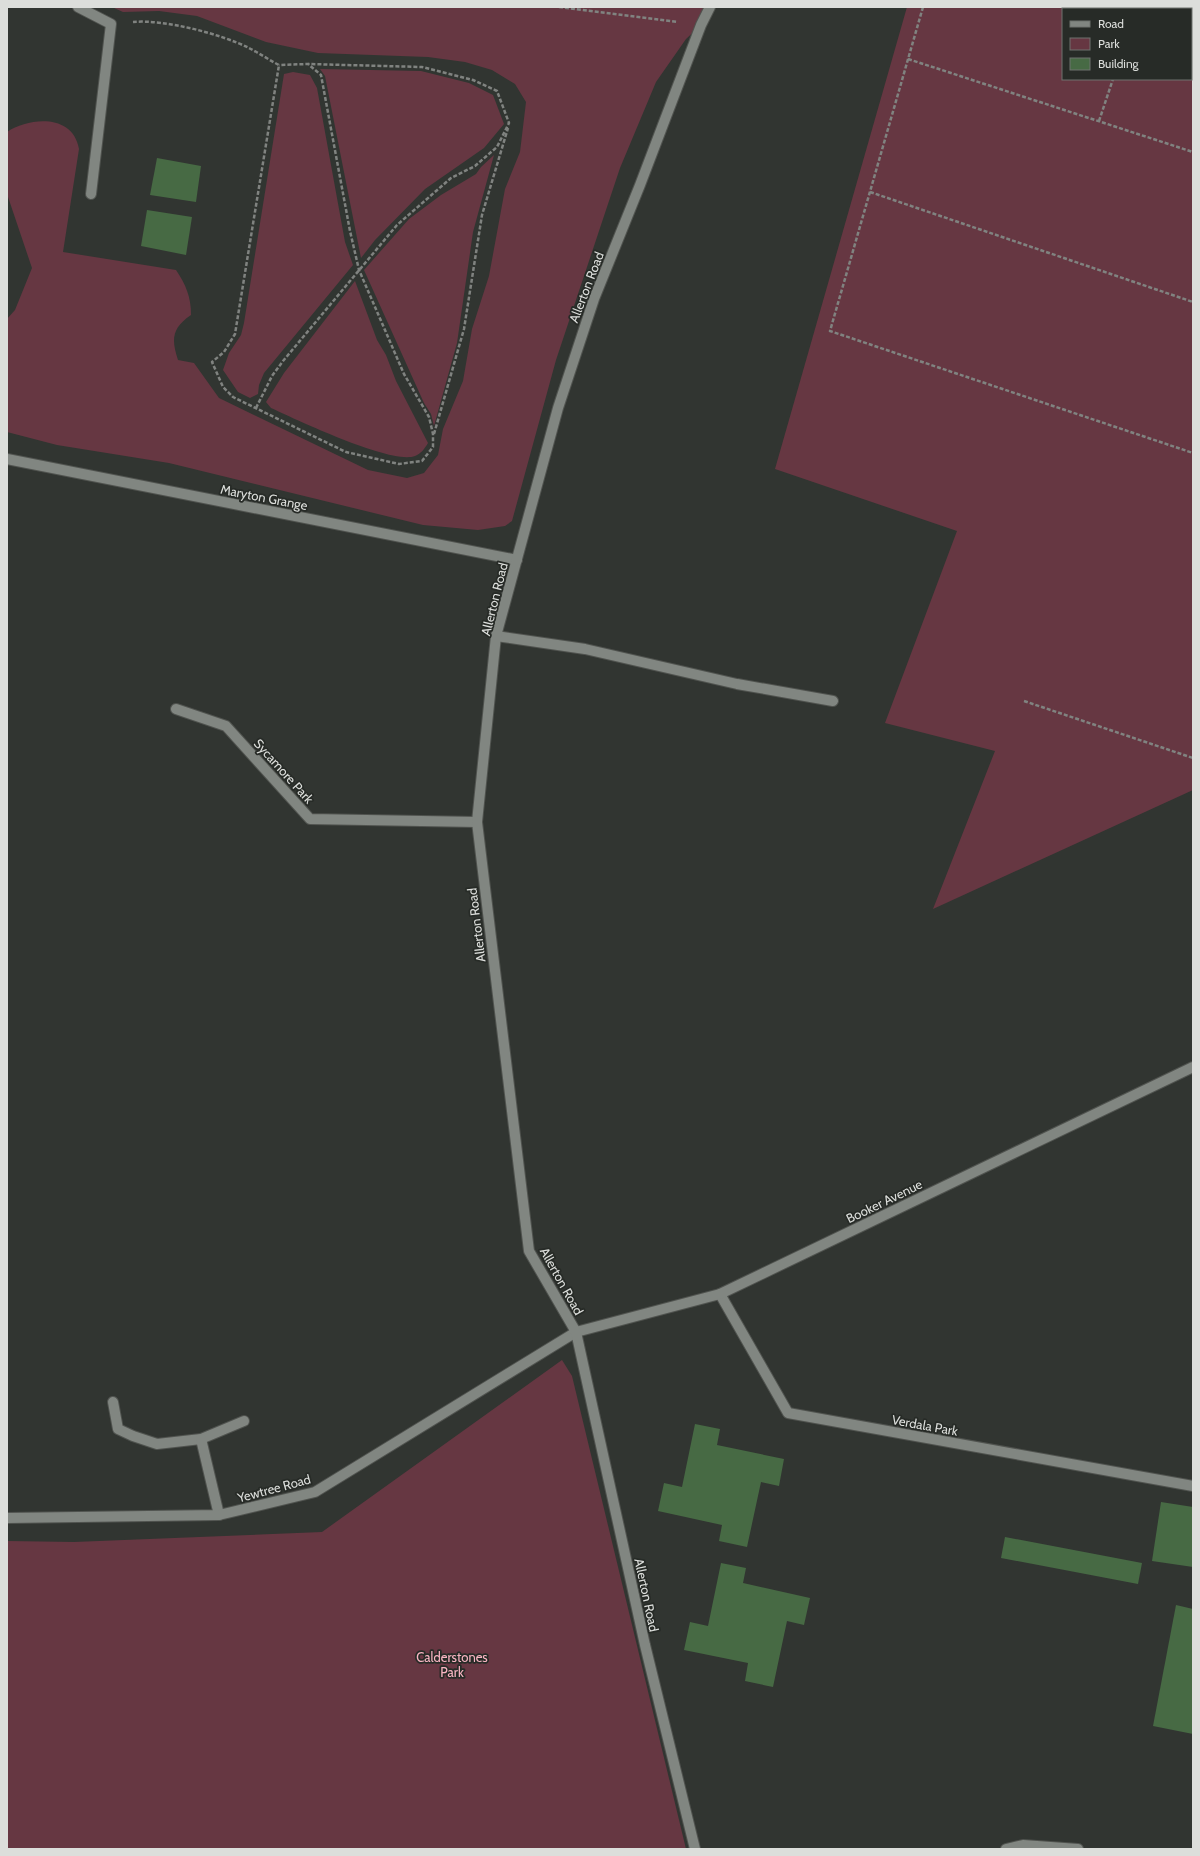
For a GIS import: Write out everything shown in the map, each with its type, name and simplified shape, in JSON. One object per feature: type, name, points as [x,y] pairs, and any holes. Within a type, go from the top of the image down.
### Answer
[{"type":"street","points":[[78,7],[111,24],[91,194]]},
{"type":"street","name":"Allerton Road","points":[[695,1849],[645,1644],[576,1332],[529,1251],[477,822],[496,636],[558,408],[594,299],[640,185],[701,25],[710,7]]},
{"type":"street","name":"Maryton Grange","points":[[7,459],[517,560]]},
{"type":"street","points":[[496,636],[585,649],[737,684],[833,702]]},
{"type":"street","name":"Sycamore Park","points":[[176,709],[226,726],[310,819],[477,822]]},
{"type":"street","name":"Booker Avenue","points":[[576,1332],[720,1294],[1193,1067]]},
{"type":"street","name":"Verdala Park","points":[[720,1294],[788,1413],[1193,1486]]},
{"type":"street","name":"Yewtree Road","points":[[7,1518],[219,1515],[315,1492],[576,1332]]},
{"type":"street","points":[[113,1402],[118,1429],[157,1444],[201,1440],[244,1421]]},
{"type":"street","points":[[201,1440],[219,1515]]},
{"type":"street","points":[[1006,1849],[1023,1845],[1078,1849]]},
{"type":"path","points":[[559,7],[701,25]]},
{"type":"path","points":[[923,7],[830,331],[1193,453]]},
{"type":"path","points":[[111,24],[145,21],[195,29],[248,48],[279,65],[308,64],[422,67],[472,80],[497,91],[509,123],[482,215],[464,329],[434,434],[433,447],[422,461],[399,464],[346,452],[233,397],[224,387],[212,362],[224,352],[235,334],[279,65]]},
{"type":"path","points":[[908,59],[1193,152]]},
{"type":"path","points":[[308,64],[321,75],[350,231],[360,270],[404,374],[429,417],[434,434]]},
{"type":"path","points":[[1099,121],[1113,80]]},
{"type":"path","points":[[256,408],[272,376],[397,225],[451,178],[475,166],[497,147],[509,123]]},
{"type":"path","points":[[870,192],[1193,302]]},
{"type":"path","points":[[1024,701],[1193,758]]},
{"type":"green space","points":[[112,7],[710,7],[701,25],[686,39],[656,82],[620,168],[556,360],[512,521],[505,526],[478,530],[423,525],[169,463],[57,445],[7,432],[7,319],[15,310],[32,268],[7,194],[7,132],[16,127],[27,123],[38,122],[60,124],[68,129],[75,138],[79,149],[63,252],[176,270],[187,291],[191,315],[180,325],[175,334],[174,346],[178,360],[194,363],[219,398],[368,470],[407,478],[424,473],[438,455],[443,429],[463,381],[472,329],[489,276],[505,189],[520,152],[526,102],[515,84],[492,70],[465,62],[428,57],[318,53],[266,42],[197,16],[159,11],[123,12]]},
{"type":"green space","points":[[907,7],[1193,7],[1193,790],[933,909],[995,751],[885,723],[957,531],[775,469]]},
{"type":"green space","points":[[320,69],[421,71],[469,83],[493,95],[504,124],[484,148],[425,189],[375,240],[361,258],[325,76]]},
{"type":"green space","points":[[293,72],[310,75],[317,88],[345,242],[353,265],[264,373],[259,385],[258,394],[250,398],[238,392],[223,370],[229,353],[241,335],[244,323],[284,74]]},
{"type":"green space","points":[[494,155],[473,232],[457,343],[434,426],[431,414],[424,403],[364,270],[409,219],[441,195],[476,174]]},
{"type":"green space","points":[[355,281],[377,340],[386,355],[396,381],[428,443],[421,452],[415,456],[403,457],[366,448],[284,414],[271,408],[266,402],[284,373]]},
{"type":"green space","name":"Calderstones Park","points":[[562,1360],[572,1376],[686,1849],[7,1849],[7,1541],[74,1542],[322,1532]]},
{"type":"building","points":[[157,158],[201,166],[196,202],[150,195]]},
{"type":"building","points":[[147,210],[192,217],[186,255],[141,246]]},
{"type":"building","points":[[695,1424],[720,1429],[717,1445],[784,1459],[779,1486],[761,1482],[747,1547],[719,1541],[722,1525],[658,1511],[664,1483],[682,1487]]},
{"type":"building","points":[[1161,1502],[1193,1507],[1193,1567],[1152,1561]]},
{"type":"building","points":[[1005,1537],[1142,1563],[1138,1584],[1001,1558]]},
{"type":"building","points":[[721,1563],[746,1568],[743,1583],[810,1598],[804,1625],[787,1621],[773,1687],[745,1681],[748,1663],[684,1650],[690,1622],[708,1626]]},
{"type":"building","points":[[1176,1605],[1193,1609],[1193,1734],[1153,1726]]}]
